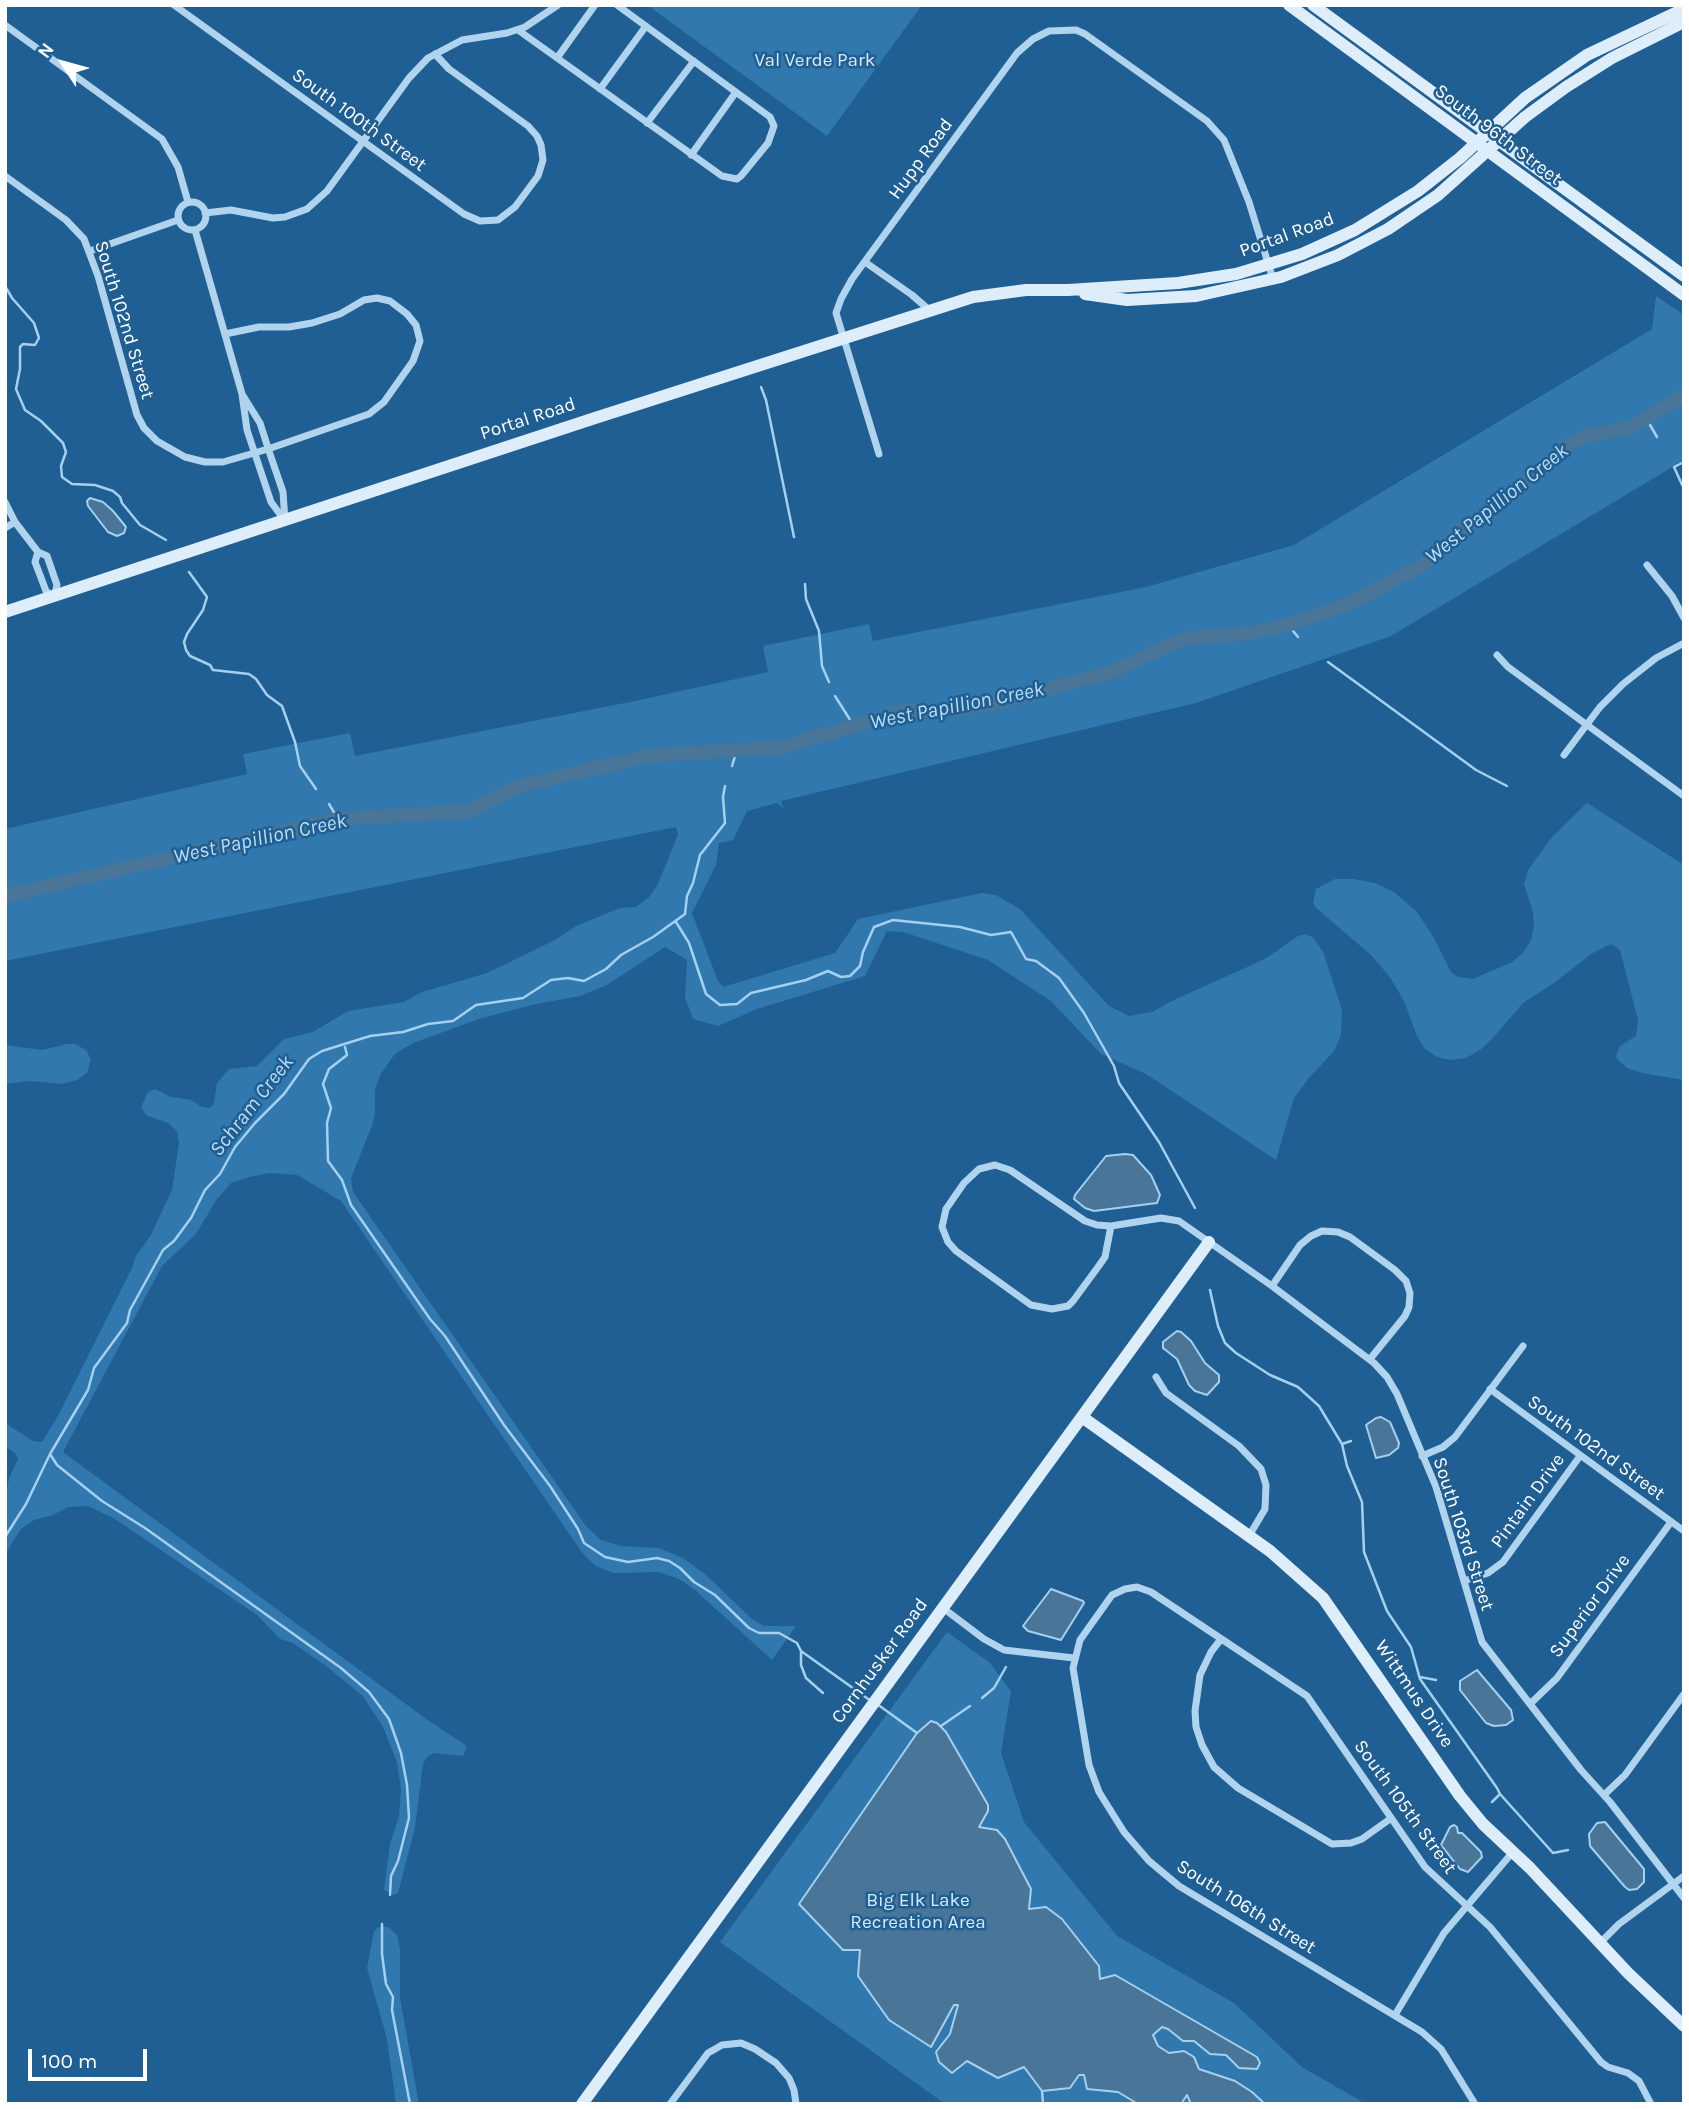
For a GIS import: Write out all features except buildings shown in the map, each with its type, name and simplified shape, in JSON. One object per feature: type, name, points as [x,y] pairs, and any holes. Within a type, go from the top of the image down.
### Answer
[{"type":"main road","name":"South 96th Street","points":[[1289,5],[1684,295]]},
{"type":"main road","name":"South 96th Street","points":[[1313,5],[1684,276]]},
{"type":"main road","name":"Portal Road","points":[[5,612],[928,309],[999,292],[1188,282],[1269,265],[1334,240],[1390,209],[1443,172],[1525,98],[1587,55],[1684,9]]},
{"type":"main road","name":"Portal Road","points":[[1068,290],[1104,298],[1165,299],[1226,291],[1273,279],[1338,255],[1388,229],[1438,195],[1525,117],[1574,81],[1612,58],[1684,22]]},
{"type":"main road","name":"Cornhusker Road","points":[[582,2104],[1209,1242]]},
{"type":"main road","name":"Wittmus Drive","points":[[1082,1417],[1249,1536],[1303,1578],[1323,1598],[1460,1796],[1483,1824],[1530,1868],[1600,1943],[1684,2026]]},
{"type":"street","name":"South 100th Street","points":[[174,5],[468,216],[480,221],[493,221],[506,216],[527,191],[542,165],[542,150],[537,136],[528,126],[449,69],[435,54]]},
{"type":"street","points":[[205,213],[230,209],[273,218],[285,217],[307,209],[327,191],[414,73],[435,54],[462,40],[518,30],[539,20],[558,5]]},
{"type":"street","points":[[557,58],[595,5]]},
{"type":"street","points":[[518,30],[691,155],[722,176],[737,179],[768,143],[773,121],[617,5]]},
{"type":"street","points":[[5,25],[162,139],[178,167],[188,202]]},
{"type":"street","points":[[600,89],[646,26]]},
{"type":"street","name":"Hupp Road","points":[[879,454],[836,313],[841,299],[1017,53],[1033,38],[1049,31],[1067,30],[1085,34],[1207,121],[1224,140],[1249,202],[1269,265]]},
{"type":"street","points":[[647,123],[694,61]]},
{"type":"street","points":[[691,155],[736,92]]},
{"type":"street","name":"South 102nd Street","points":[[5,176],[71,224],[84,239],[90,251],[132,401],[147,431],[169,449],[197,461],[223,462],[375,411],[416,356],[420,341],[416,325],[407,314],[394,303],[382,298],[360,301],[340,314],[312,323],[289,327],[259,327],[225,334]]},
{"type":"street","points":[[188,202],[197,203],[205,213],[205,221],[195,230],[186,229],[178,220],[181,207],[188,202]]},
{"type":"street","points":[[90,251],[178,220]]},
{"type":"street","points":[[195,230],[242,394],[244,418],[254,453],[271,502],[285,521]]},
{"type":"street","points":[[865,262],[928,309]]},
{"type":"street","points":[[1269,265],[1273,279]]},
{"type":"street","points":[[242,394],[257,417],[283,492],[285,521]]},
{"type":"street","points":[[5,502],[15,522],[38,552],[47,556],[53,567],[57,585],[54,597],[46,591],[41,579],[36,562],[38,552]]},
{"type":"street","points":[[5,528],[15,522]]},
{"type":"street","points":[[1647,565],[1672,596],[1684,618]]},
{"type":"street","points":[[1564,755],[1586,725],[1623,684],[1656,658],[1684,643]]},
{"type":"street","points":[[1497,655],[1508,667],[1684,796]]},
{"type":"street","name":"South 103rd Street","points":[[1111,1226],[1105,1257],[1098,1267],[1068,1306],[1052,1309],[1031,1304],[956,1251],[942,1227],[946,1209],[972,1174],[986,1167],[1002,1166],[1085,1221],[1111,1226],[1161,1218],[1179,1221],[1272,1286],[1370,1360],[1397,1394],[1436,1487],[1482,1642],[1580,1770],[1604,1795],[1684,1898]]},
{"type":"street","points":[[1272,1286],[1300,1245],[1322,1231],[1338,1231],[1372,1253],[1406,1281],[1410,1293],[1405,1316],[1370,1360]]},
{"type":"street","points":[[1422,1456],[1443,1447],[1455,1437],[1523,1346]]},
{"type":"street","points":[[1156,1377],[1166,1393],[1239,1446],[1261,1469],[1266,1485],[1265,1509],[1249,1536]]},
{"type":"street","name":"South 102nd Street","points":[[1490,1390],[1684,1531]]},
{"type":"street","name":"Pintain Drive","points":[[1464,1581],[1488,1573],[1503,1562],[1580,1456]]},
{"type":"street","name":"Superior Drive","points":[[1530,1704],[1557,1678],[1671,1522]]},
{"type":"street","name":"South 105th Street","points":[[1073,1658],[1080,1640],[1112,1595],[1137,1587],[1152,1592],[1307,1696],[1425,1867],[1490,1927],[1601,2063],[1628,2073],[1639,2081],[1651,2104]]},
{"type":"street","points":[[943,1608],[1004,1650],[1073,1658]]},
{"type":"street","points":[[1221,1639],[1200,1675],[1195,1711],[1196,1727],[1202,1745],[1214,1767],[1238,1788],[1332,1843],[1342,1845],[1362,1839],[1390,1819]]},
{"type":"street","name":"South 106th Street","points":[[1073,1658],[1089,1765],[1110,1813],[1136,1847],[1179,1886],[1422,2032],[1441,2049],[1475,2104]]},
{"type":"street","points":[[1604,1795],[1622,1779],[1684,1694]]},
{"type":"street","points":[[1395,2015],[1444,1933],[1512,1853]]},
{"type":"street","points":[[1600,1943],[1619,1924],[1684,1876]]},
{"type":"street","points":[[670,2104],[708,2053],[732,2043],[755,2049],[776,2063],[789,2078],[796,2103]]},
{"type":"green space","name":"Val Verde Park","points":[[647,5],[922,5],[827,136]]},
{"type":"green space","points":[[1656,296],[1684,315],[1684,460],[1391,636],[1196,703],[781,801],[784,809],[777,803],[747,811],[733,840],[719,843],[716,865],[692,913],[718,981],[723,987],[835,953],[858,919],[982,893],[996,895],[1020,909],[1109,1006],[1129,1016],[1152,1012],[1254,964],[1298,936],[1306,934],[1314,938],[1324,954],[1342,1010],[1341,1035],[1334,1051],[1294,1098],[1276,1160],[1146,1074],[1101,1054],[1051,1001],[988,960],[903,932],[887,931],[865,976],[757,1009],[718,1026],[693,1019],[685,997],[687,960],[665,947],[607,985],[580,996],[482,1018],[413,1043],[395,1054],[380,1075],[375,1090],[373,1123],[351,1178],[353,1192],[586,1526],[601,1540],[621,1546],[659,1548],[683,1558],[705,1574],[753,1620],[764,1626],[796,1626],[772,1660],[695,1590],[679,1579],[659,1572],[613,1573],[596,1566],[583,1554],[341,1201],[297,1175],[269,1173],[249,1177],[231,1183],[217,1199],[196,1234],[162,1266],[63,1452],[429,1721],[467,1746],[463,1756],[434,1753],[427,1757],[423,1764],[415,1828],[398,1893],[394,1895],[384,1890],[390,1844],[399,1816],[401,1790],[397,1762],[383,1727],[363,1696],[293,1643],[280,1639],[257,1615],[115,1519],[88,1506],[68,1507],[53,1515],[34,1520],[21,1529],[5,1554],[5,1500],[9,1478],[18,1459],[15,1453],[5,1446],[5,1423],[33,1441],[42,1442],[58,1416],[136,1256],[151,1235],[172,1190],[179,1143],[177,1131],[168,1123],[146,1115],[141,1107],[148,1092],[155,1089],[171,1097],[191,1100],[202,1107],[210,1108],[214,1103],[217,1083],[229,1069],[257,1066],[284,1039],[313,1032],[348,1011],[404,1002],[422,992],[487,973],[555,940],[576,926],[620,908],[636,907],[649,897],[657,886],[678,835],[676,827],[5,961],[5,829],[247,774],[243,754],[350,733],[355,756],[635,701],[768,672],[763,646],[869,624],[873,641],[1146,587],[1294,545],[1652,329]]},
{"type":"green space","points":[[1587,803],[1684,865],[1684,1080],[1642,1073],[1627,1068],[1618,1060],[1616,1056],[1620,1046],[1636,1036],[1638,1020],[1620,950],[1611,944],[1591,954],[1523,1003],[1480,1050],[1466,1058],[1451,1060],[1437,1057],[1425,1049],[1417,1036],[1404,1001],[1390,977],[1371,955],[1316,908],[1313,902],[1316,889],[1335,879],[1354,879],[1375,883],[1394,892],[1417,912],[1451,972],[1458,977],[1473,979],[1512,962],[1523,953],[1531,940],[1534,926],[1533,912],[1524,884],[1528,870],[1552,837]]},
{"type":"green space","points":[[75,1044],[86,1050],[91,1059],[87,1073],[77,1080],[62,1084],[29,1081],[5,1084],[5,1045],[42,1050]]},
{"type":"green space","name":"Big Elk Lake Recreation Area","points":[[947,1632],[990,1663],[1011,1691],[1001,1753],[1024,1822],[1117,1936],[1234,2003],[1302,2067],[1366,2104],[945,2104],[720,1942]]},
{"type":"green space","points":[[379,1927],[388,1927],[397,1935],[400,1949],[400,1998],[419,2104],[396,2104],[387,2039],[367,1968],[374,1931]]},
{"type":"shaded area","points":[[90,498],[103,502],[113,511],[126,527],[124,533],[117,536],[108,532],[88,506],[87,501]]},
{"type":"shaded area","points":[[1133,1155],[1151,1175],[1160,1195],[1157,1203],[1094,1211],[1074,1199],[1106,1156]]},
{"type":"shaded area","points":[[1177,1331],[1191,1341],[1205,1363],[1219,1375],[1219,1382],[1207,1395],[1195,1391],[1189,1385],[1177,1359],[1163,1348],[1163,1342]]},
{"type":"shaded area","points":[[1381,1417],[1390,1422],[1399,1443],[1398,1448],[1389,1455],[1376,1458],[1366,1425]]},
{"type":"shaded area","points":[[1051,1589],[1084,1603],[1061,1640],[1028,1631],[1023,1626]]},
{"type":"shaded area","points":[[1477,1670],[1511,1710],[1513,1720],[1506,1725],[1494,1726],[1486,1723],[1460,1690],[1460,1681]]},
{"type":"shaded area","points":[[931,1721],[946,1732],[988,1805],[988,1811],[979,1827],[997,1830],[1005,1839],[1031,1889],[1029,1909],[1046,1907],[1062,1919],[1099,1966],[1100,1979],[1115,1975],[1257,2057],[1260,2063],[1257,2069],[1239,2068],[1226,2055],[1210,2054],[1194,2041],[1183,2041],[1168,2029],[1162,2027],[1153,2035],[1158,2046],[1169,2053],[1184,2051],[1194,2057],[1199,2069],[1235,2081],[1265,2104],[1191,2104],[1187,2095],[1181,2104],[1138,2104],[1118,2092],[1087,2089],[1084,2075],[1079,2075],[1070,2088],[1042,2091],[1024,2067],[998,2078],[967,2061],[952,2073],[939,2062],[936,2052],[950,2034],[958,2005],[954,2005],[931,2047],[889,2020],[858,1976],[860,1950],[843,1950],[799,1904],[917,1733]]},
{"type":"shaded area","points":[[1605,1822],[1644,1869],[1644,1882],[1637,1889],[1629,1890],[1625,1887],[1590,1846],[1589,1834],[1597,1823]]},
{"type":"shaded area","points":[[1454,1825],[1458,1833],[1462,1833],[1481,1852],[1482,1857],[1468,1872],[1460,1869],[1441,1845],[1450,1827]]},
{"type":"waterway","points":[[5,286],[34,323],[39,338],[35,345],[23,344],[20,347],[16,389],[25,410],[41,421],[63,443],[66,452],[61,466],[62,477],[72,484],[95,485],[113,491],[140,525],[166,540]]},
{"type":"waterway","points":[[761,387],[794,537]]},
{"type":"waterway","name":"West Papillion Creek","points":[[5,896],[338,819],[469,811],[516,787],[647,756],[783,747],[904,711],[958,709],[996,703],[1112,672],[1189,638],[1251,633],[1288,625],[1346,605],[1421,566],[1441,551],[1459,532],[1516,491],[1573,442],[1586,436],[1630,428],[1684,395]]},
{"type":"waterway","points":[[1646,418],[1657,437]]},
{"type":"waterway","points":[[1684,462],[1674,467],[1684,489]]},
{"type":"waterway","points":[[189,572],[207,597],[203,610],[187,634],[184,642],[186,650],[190,656],[210,665],[213,670],[249,674],[267,695],[282,706],[295,742],[300,766],[316,789]]},
{"type":"waterway","points":[[805,584],[806,599],[819,631],[822,666],[829,682]]},
{"type":"waterway","points":[[1288,625],[1298,637]]},
{"type":"waterway","points":[[1328,662],[1476,770],[1507,786]]},
{"type":"waterway","points":[[835,696],[854,726]]},
{"type":"waterway","name":"Schram Creek","points":[[732,766],[737,750]]},
{"type":"waterway","name":"Schram Creek","points":[[5,1537],[88,1390],[94,1368],[127,1323],[130,1310],[163,1250],[174,1241],[191,1218],[205,1190],[220,1174],[235,1147],[284,1094],[309,1059],[322,1051],[370,1036],[453,1021],[476,1005],[523,998],[551,980],[568,978],[584,981],[606,969],[621,955],[653,937],[685,914],[687,896],[700,855],[725,823],[725,786]]},
{"type":"waterway","points":[[329,804],[338,819]]},
{"type":"waterway","points":[[676,922],[689,943],[706,994],[720,1005],[737,1004],[751,993],[806,980],[828,971],[841,977],[850,976],[860,966],[874,927],[893,920],[960,927],[991,935],[1011,932],[1026,959],[1036,961],[1059,978],[1084,1013],[1114,1066],[1119,1083],[1159,1142],[1195,1208]]},
{"type":"waterway","points":[[345,1047],[347,1055],[329,1069],[323,1084],[331,1108],[327,1123],[328,1161],[342,1180],[351,1205],[430,1319],[445,1336],[504,1425],[550,1486],[584,1543],[605,1557],[628,1562],[657,1558],[669,1561],[715,1595],[749,1628],[759,1633],[779,1633],[797,1643],[806,1678],[823,1693]]},
{"type":"waterway","points":[[1210,1290],[1218,1326],[1225,1343],[1270,1375],[1298,1387],[1319,1406],[1342,1444],[1347,1466],[1362,1502],[1364,1552],[1387,1611],[1411,1647],[1420,1679],[1497,1788],[1500,1794],[1492,1802]]},
{"type":"waterway","points":[[1342,1444],[1351,1441]]},
{"type":"waterway","points":[[50,1454],[57,1465],[102,1501],[145,1528],[341,1668],[369,1692],[389,1719],[401,1753],[407,1785],[409,1818],[398,1861],[391,1876],[390,1895]]},
{"type":"waterway","points":[[801,1651],[871,1701]]},
{"type":"waterway","points":[[982,1698],[994,1688],[1006,1667]]},
{"type":"waterway","points":[[1420,1677],[1436,1680]]},
{"type":"waterway","points":[[877,1704],[917,1733]]},
{"type":"waterway","points":[[941,1726],[970,1706]]},
{"type":"waterway","points":[[1500,1794],[1553,1853],[1568,1850]]},
{"type":"waterway","points":[[382,1924],[386,1984],[393,1997],[392,2010],[410,2104]]},
{"type":"waterway","points":[[1042,2091],[1043,2104]]}]
